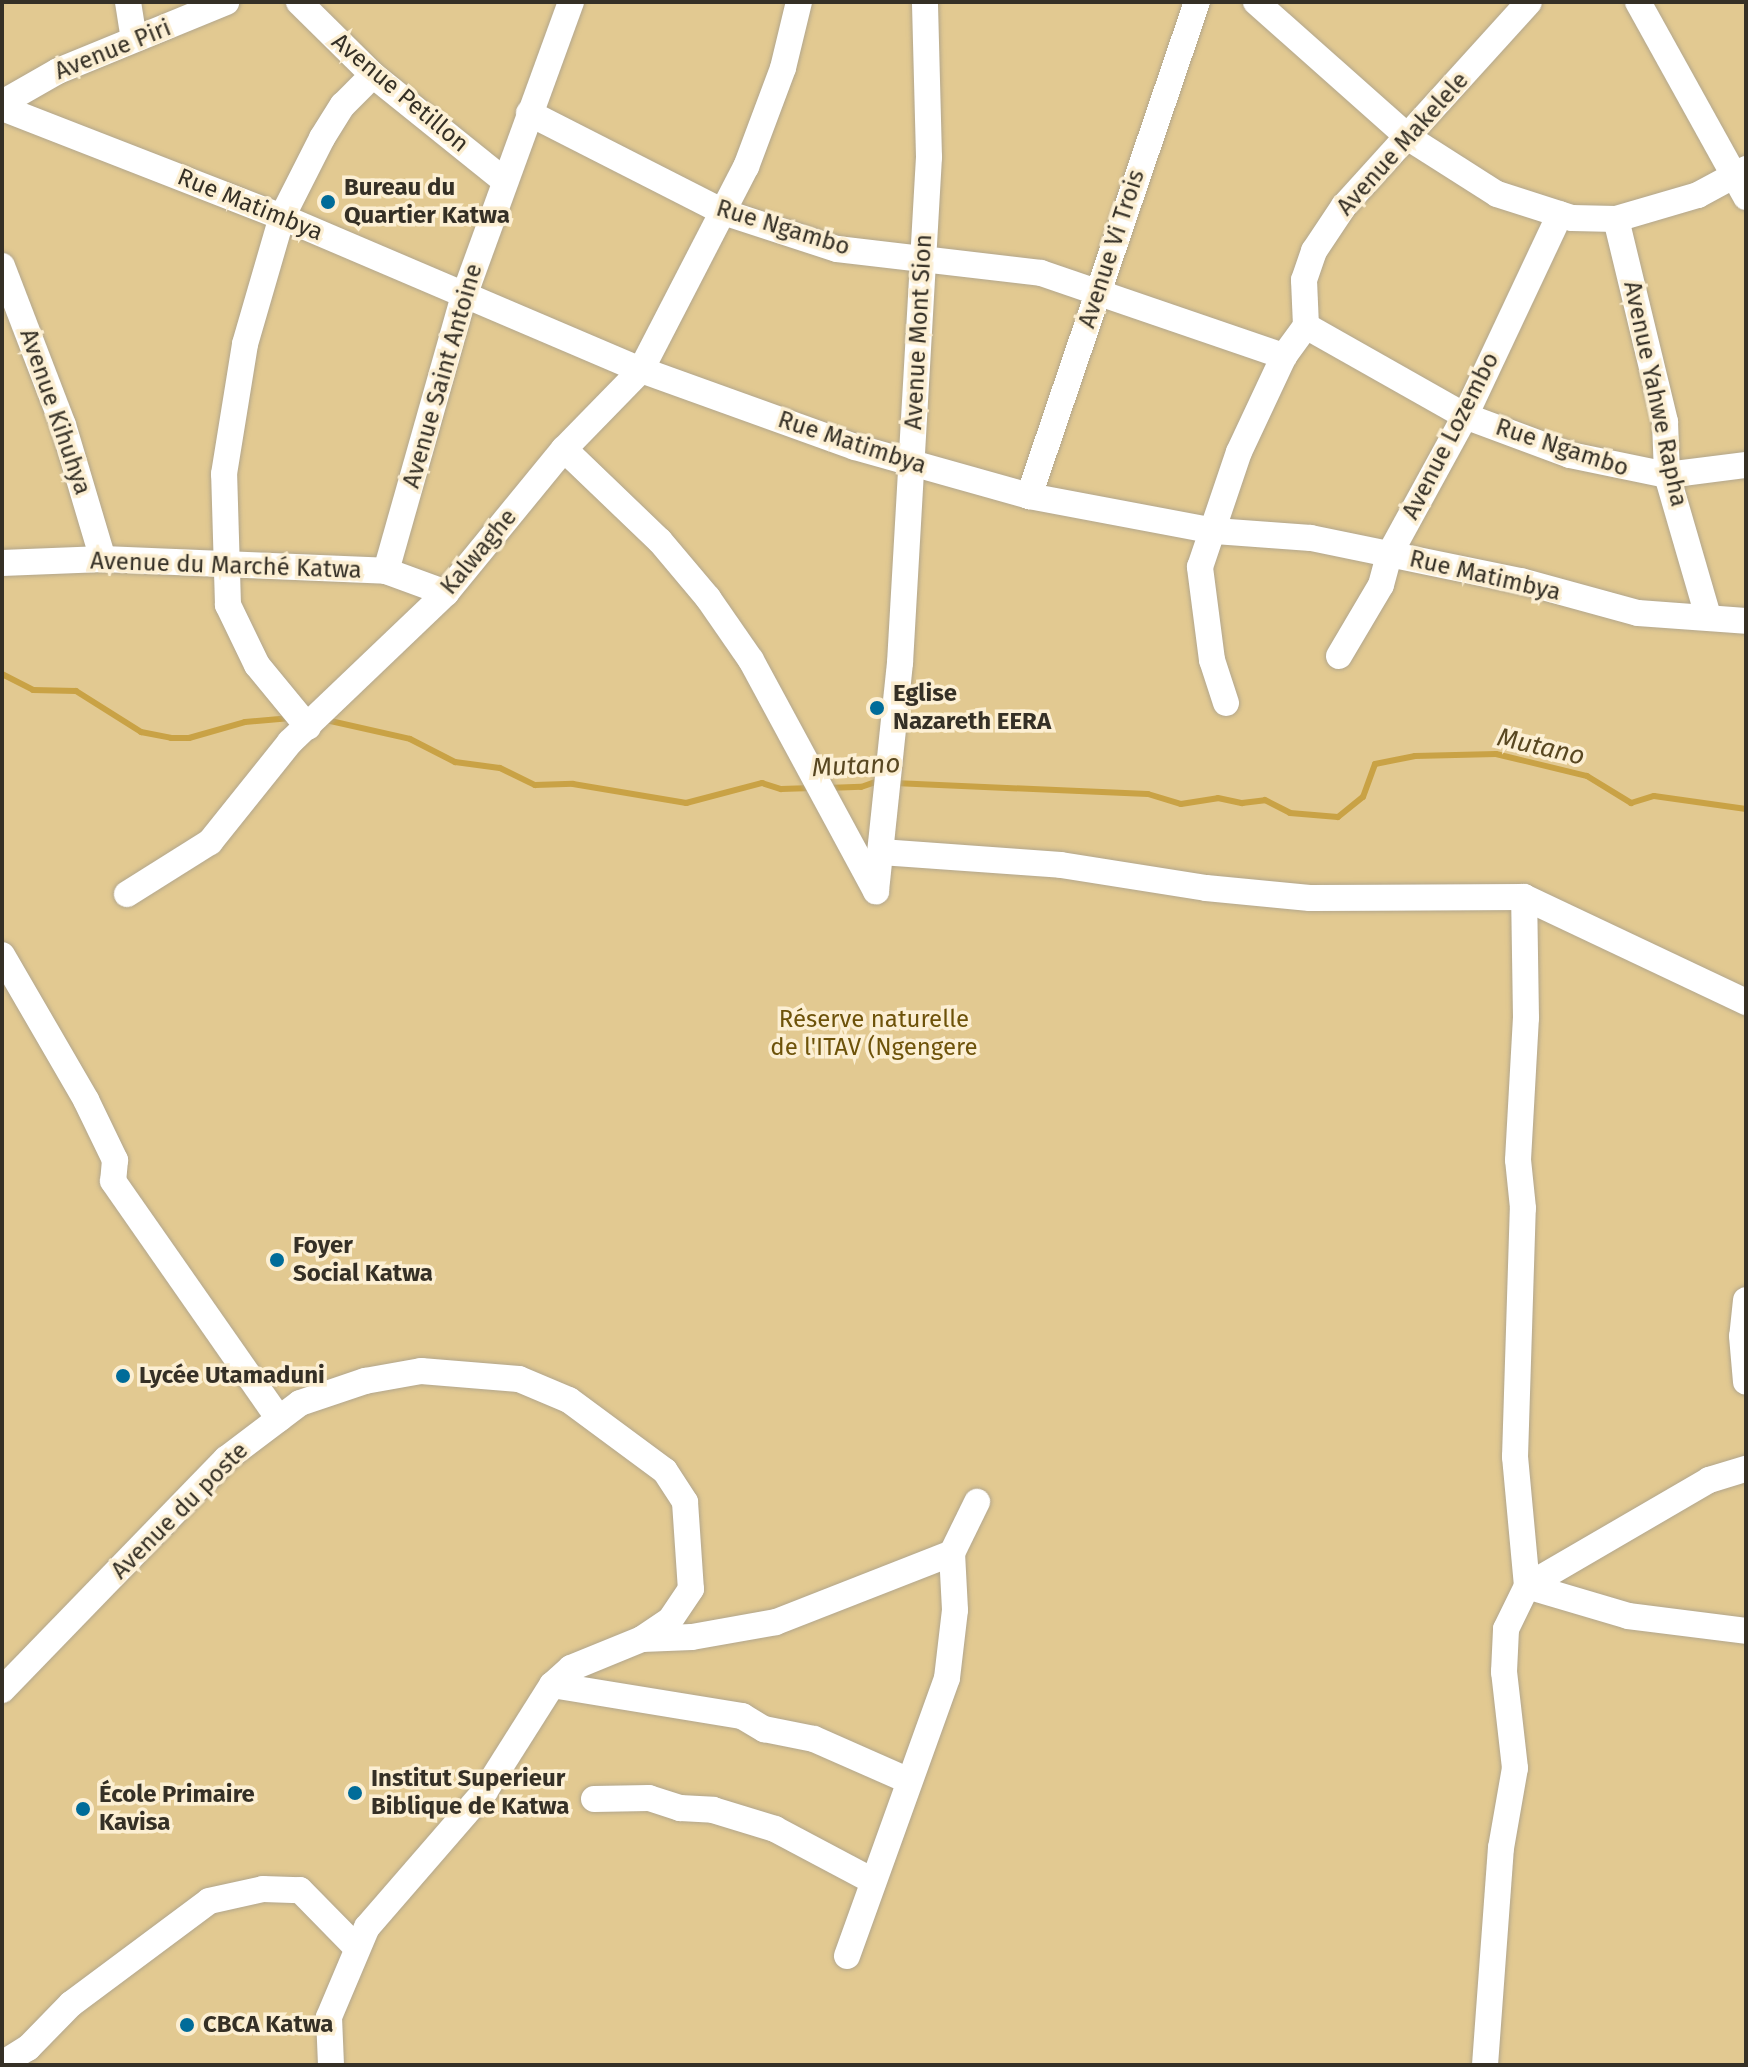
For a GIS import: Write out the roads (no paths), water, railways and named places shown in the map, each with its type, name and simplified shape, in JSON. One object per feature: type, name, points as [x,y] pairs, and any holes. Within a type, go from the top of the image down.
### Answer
[{"type":"street","points":[[128,2],[134,38]]},
{"type":"street","name":"Avenue Piri","points":[[2,105],[134,38],[226,2]]},
{"type":"street","name":"Avenue Petillon","points":[[299,2],[373,75],[505,181]]},
{"type":"street","name":"Avenue Saint Antoine","points":[[386,571],[464,296],[571,2]]},
{"type":"street","name":"Kalwaghe","points":[[127,894],[210,842],[308,727],[446,593],[564,449],[641,370],[723,212],[783,68],[799,2]]},
{"type":"street","name":"Avenue Mont Sion","points":[[564,449],[660,541],[708,598],[751,660],[876,891],[900,663],[924,259],[929,157],[925,2]]},
{"type":"street","name":"Avenue Vi Trois","points":[[1029,496],[1197,2]]},
{"type":"street","name":"Avenue Makelele","points":[[1306,326],[1304,280],[1314,251],[1344,206],[1409,138],[1529,2]]},
{"type":"street","points":[[1266,5],[1409,138],[1497,194],[1560,214],[1616,219],[1742,180],[1638,2]]},
{"type":"street","points":[[308,727],[257,665],[228,605],[230,565],[224,474],[245,344],[282,217],[322,138],[343,105],[373,75]]},
{"type":"street","name":"Rue Matimbya","points":[[2,105],[282,217],[641,370],[912,463],[1029,496],[1215,531],[1311,538],[1521,581],[1638,613],[1746,621]]},
{"type":"street","name":"Rue Ngambo","points":[[529,113],[723,212],[837,249],[1041,273],[1100,289],[1284,356]]},
{"type":"street","name":"Avenue Lozembo","points":[[1339,656],[1381,585],[1389,555],[1465,416],[1560,214]]},
{"type":"street","name":"Avenue Yahwe Rapha","points":[[1616,219],[1665,422],[1667,475],[1708,616]]},
{"type":"street","name":"Avenue Kihuhya","points":[[2,266],[63,425],[103,559]]},
{"type":"street","points":[[1226,703],[1212,660],[1200,567],[1215,531],[1239,452],[1284,356],[1306,326]]},
{"type":"street","name":"Rue Ngambo","points":[[1306,326],[1465,416],[1570,455],[1667,475],[1746,465]]},
{"type":"street","name":"Avenue du Marché Katwa","points":[[2,563],[103,559],[386,571],[446,593]]},
{"type":"street","points":[[881,852],[1061,865],[1206,888],[1310,898],[1524,897],[1746,1002]]},
{"type":"street","points":[[1485,2065],[1501,1848],[1515,1768],[1504,1672],[1506,1629],[1527,1586],[1515,1457],[1523,1208],[1518,1160],[1526,1018],[1524,897]]},
{"type":"street","points":[[2,955],[86,1100],[115,1160],[113,1181],[279,1419]]},
{"type":"street","points":[[1746,1300],[1742,1336],[1746,1382]]},
{"type":"street","name":"Avenue du poste","points":[[2,1690],[226,1459],[300,1403],[365,1381],[421,1371],[519,1379],[569,1400],[665,1471],[685,1502],[691,1589],[670,1620],[642,1639],[571,1668],[552,1685],[485,1791],[356,1947],[329,2017],[331,2065]]},
{"type":"street","points":[[1527,1586],[1709,1480],[1746,1469]]},
{"type":"street","points":[[847,1956],[871,1880],[947,1678],[955,1610],[952,1553],[977,1502]]},
{"type":"street","points":[[642,1639],[692,1637],[776,1622],[952,1553]]},
{"type":"street","points":[[1527,1586],[1628,1616],[1746,1631]]},
{"type":"street","points":[[552,1685],[742,1716],[764,1729],[814,1739],[907,1780]]},
{"type":"street","points":[[594,1799],[649,1798],[680,1808],[713,1810],[775,1829],[871,1880]]},
{"type":"street","points":[[2,2064],[28,2048],[71,2004],[209,1901],[263,1889],[300,1890],[356,1947]]},
{"type":"waterway","name":"Mutano","points":[[2,674],[33,690],[76,691],[141,732],[171,738],[189,738],[245,722],[291,718]]},
{"type":"waterway","name":"Mutano","points":[[326,720],[410,739],[455,762],[500,768],[535,785],[573,784],[686,803],[762,783],[781,789],[812,788]]},
{"type":"waterway","name":"Mutano","points":[[894,783],[1148,794],[1181,804],[1218,798],[1242,803],[1265,800],[1290,813],[1338,817],[1363,797],[1375,764],[1415,756],[1496,754],[1587,776],[1631,803],[1654,796],[1746,809]]},
{"type":"waterway","name":"Mutano","points":[[827,788],[861,787],[878,781]]},
{"type":"place","name":"Bureau du Quartier Katwa","points":[[328,202]]},
{"type":"place","name":"Eglise Nazareth EERA","points":[[877,708]]},
{"type":"place","name":"Foyer Social Katwa","points":[[277,1260]]},
{"type":"place","name":"Lycée Utamaduni","points":[[123,1376]]},
{"type":"place","name":"Institut Superieur Biblique de Katwa","points":[[355,1793]]},
{"type":"place","name":"École Primaire Kavisa","points":[[83,1809]]},
{"type":"place","name":"CBCA Katwa","points":[[187,2025]]},
{"type":"park label","name":"Réserve naturelle de l'ITAV (Ngengere","points":[[874,1034]]}]
